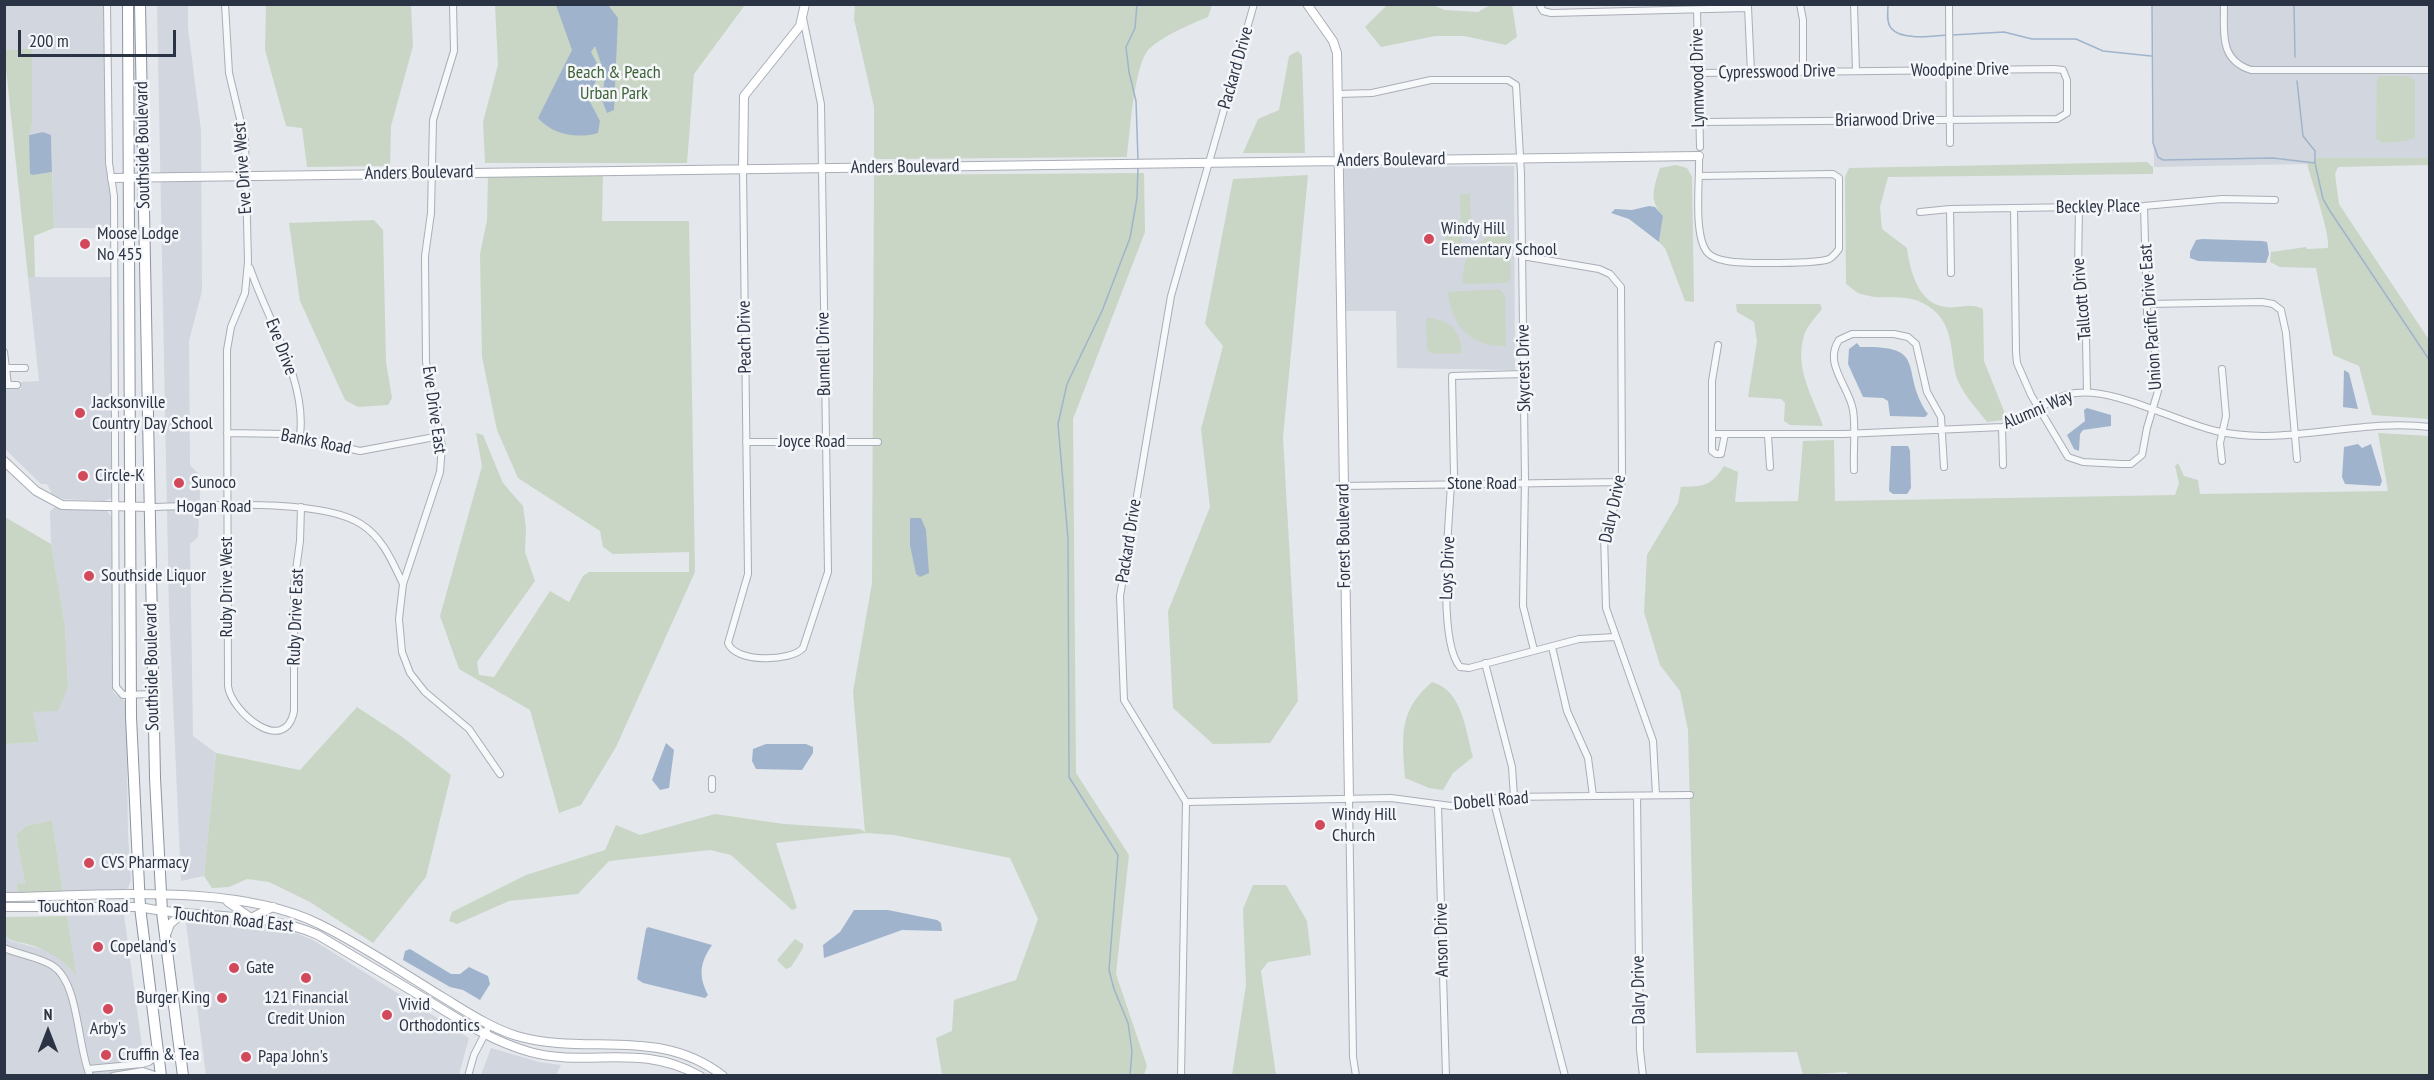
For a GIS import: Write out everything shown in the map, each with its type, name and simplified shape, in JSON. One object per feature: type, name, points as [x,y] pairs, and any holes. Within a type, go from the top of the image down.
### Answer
[{"type":"highway","name":"Southside Boulevard","points":[[128,4],[131,694],[140,901],[159,1076]]},
{"type":"highway","name":"Southside Boulevard","points":[[140,4],[151,507],[152,694],[164,938],[183,1076]]},
{"type":"street","points":[[107,4],[109,163],[114,196],[116,687],[118,693],[152,694]]},
{"type":"street","name":"Eve Drive West","points":[[225,4],[226,56],[244,132],[248,262]]},
{"type":"street","name":"Eve Drive East","points":[[453,4],[454,51],[433,120],[431,213],[425,256],[426,362],[442,453],[440,472],[402,584],[399,636],[410,673],[429,697],[469,729],[500,774]]},
{"type":"street","name":"Peach Drive","points":[[766,657],[739,656],[733,652],[728,643],[748,574],[744,96],[794,33],[803,18],[805,4]]},
{"type":"street","name":"Packard Drive","points":[[1186,802],[1124,700],[1120,596],[1171,296],[1254,4]]},
{"type":"street","name":"Forest Boulevard","points":[[1307,4],[1336,47],[1353,1057],[1356,1076]]},
{"type":"street","points":[[1800,4],[1803,20],[1803,71]]},
{"type":"street","points":[[1854,4],[1856,71]]},
{"type":"street","points":[[1949,4],[1950,143]]},
{"type":"street","points":[[2224,4],[2225,46],[2236,63],[2251,70],[2430,70]]},
{"type":"street","points":[[1541,8],[1551,13],[1589,8],[1697,10],[1748,6],[1751,72]]},
{"type":"street","name":"Lynnwood Drive","points":[[1697,10],[1700,122],[1699,151],[1699,176],[1700,234],[1707,252],[1729,262],[1814,261],[1829,259],[1836,253],[1841,236],[1839,178],[1833,174],[1699,176]]},
{"type":"street","name":"Bunnell Drive","points":[[766,657],[792,656],[802,650],[826,581],[820,92],[803,18]]},
{"type":"street","name":"Woodpine Drive","points":[[1856,71],[2063,70],[2067,80],[2067,113]]},
{"type":"street","name":"Cypresswood Drive","points":[[1698,73],[1856,71]]},
{"type":"street","name":"Skycrest Drive","points":[[1338,94],[1372,93],[1431,80],[1508,80],[1516,85],[1522,256],[1523,611],[1534,650]]},
{"type":"street","name":"Briarwood Drive","points":[[1700,122],[2057,119],[2067,113]]},
{"type":"street","name":"Anders Boulevard","points":[[112,178],[1519,158],[1699,151]]},
{"type":"street","name":"Beckley Place","points":[[1920,212],[1950,209],[2144,206],[2222,199],[2275,200]]},
{"type":"street","name":"Union Pacific Drive East","points":[[2038,409],[2063,450],[2073,459],[2121,464],[2138,460],[2145,447],[2158,382],[2154,336],[2147,313],[2144,206]]},
{"type":"street","name":"Tallcott Drive","points":[[2079,207],[2078,271],[2086,338],[2087,392]]},
{"type":"street","points":[[2014,208],[2016,352],[2024,381],[2038,409]]},
{"type":"street","points":[[1950,209],[1951,273]]},
{"type":"street","name":"Dalry Drive","points":[[1522,256],[1599,269],[1610,274],[1621,287],[1622,482],[1604,540],[1606,608],[1653,741],[1656,795]]},
{"type":"street","name":"Ruby Drive West","points":[[248,262],[245,293],[227,340],[228,692],[233,700],[264,730],[278,733],[289,726]]},
{"type":"street","name":"Eve Drive","points":[[248,262],[296,388],[301,409],[300,435]]},
{"type":"street","points":[[2147,304],[2262,302],[2278,307],[2284,317],[2297,459]]},
{"type":"street","points":[[1854,470],[1853,410],[1834,358],[1835,346],[1839,340],[1846,336],[1861,334],[1893,333],[1911,339],[1919,350],[1927,392],[1940,413],[1944,467]]},
{"type":"street","points":[[1718,345],[1712,381],[1712,451],[1716,454],[1721,454],[1724,450],[1725,434]]},
{"type":"street","points":[[4,352],[6,386],[17,385]]},
{"type":"street","points":[[5,368],[25,368]]},
{"type":"street","points":[[2222,369],[2226,416],[2220,443],[2223,460]]},
{"type":"street","name":"Loys Drive","points":[[1485,663],[1464,668],[1458,664],[1446,620],[1451,484],[1454,476],[1452,375],[1523,374]]},
{"type":"street","name":"Alumni Way","points":[[1712,434],[1768,435],[2002,428],[2020,421],[2065,395],[2087,392],[2098,393],[2223,432],[2253,435],[2379,424],[2430,427]]},
{"type":"street","points":[[2002,428],[2003,465]]},
{"type":"street","name":"Banks Road","points":[[227,433],[300,435],[360,451],[440,436]]},
{"type":"street","points":[[1768,435],[1770,467]]},
{"type":"street","name":"Joyce Road","points":[[746,442],[878,442]]},
{"type":"street","name":"Hogan Road","points":[[4,461],[36,491],[53,502],[70,507],[301,507],[337,512],[362,524],[382,543],[402,584]]},
{"type":"street","name":"Stone Road","points":[[1343,486],[1622,482]]},
{"type":"street","name":"Ruby Drive East","points":[[289,726],[294,711],[294,585],[299,556],[301,507]]},
{"type":"street","points":[[1514,797],[1512,767],[1485,663],[1579,639],[1615,637]]},
{"type":"street","points":[[1552,647],[1567,711],[1588,758],[1593,796]]},
{"type":"street","points":[[711,779],[712,789]]},
{"type":"street","name":"Dobell Road","points":[[1186,802],[1401,798],[1438,805],[1514,797],[1690,795]]},
{"type":"street","name":"Dalry Drive","points":[[1637,796],[1640,1050],[1643,1076]]},
{"type":"street","points":[[1493,799],[1565,1076]]},
{"type":"street","points":[[1182,1076],[1186,802]]},
{"type":"street","name":"Anson Drive","points":[[1438,805],[1446,1076]]},
{"type":"street","name":"Touchton Road East","points":[[161,895],[274,907],[321,924],[506,1032],[545,1042],[649,1045],[687,1056],[723,1076]]},
{"type":"street","name":"Touchton Road","points":[[4,907],[140,901],[161,895]]},
{"type":"street","name":"Touchton Road","points":[[4,897],[140,901],[162,912]]},
{"type":"street","points":[[225,901],[251,918],[274,907]]},
{"type":"street","name":"Touchton Road East","points":[[162,912],[251,918],[302,927],[485,1034],[514,1047],[569,1058],[647,1057],[666,1061],[700,1076]]},
{"type":"street","points":[[164,938],[170,924],[183,913]]},
{"type":"street","points":[[4,948],[53,966],[70,985],[81,1048],[89,1072],[142,1064],[149,1062],[157,1053]]},
{"type":"street","points":[[377,970],[383,961]]},
{"type":"street","points":[[468,1076],[490,1024]]},
{"type":"street","points":[[113,1076],[143,1071],[159,1076]]},
{"type":"shaded area","points":[[4,5],[106,5],[112,228],[54,228],[51,135],[43,132],[29,135],[32,125],[32,50],[5,50]]},
{"type":"shaded area","points":[[157,5],[188,5],[188,28],[201,130],[202,291],[189,341],[190,465],[201,476],[198,537],[190,544],[193,736],[216,753],[204,876],[181,881],[169,611]]},
{"type":"shaded area","points":[[2153,5],[2429,5],[2429,158],[2318,158],[2307,164],[2154,167]]},
{"type":"shaded area","name":"Windy Hill Elementary School","points":[[1514,166],[1515,370],[1397,368],[1396,311],[1345,311],[1344,167]]},
{"type":"shaded area","points":[[28,277],[112,277],[112,498],[104,501],[63,499],[52,494],[47,484],[41,484],[5,449],[4,389],[21,389],[21,382],[39,381]]},
{"type":"shaded area","points":[[55,507],[107,511],[112,517],[113,692],[126,702],[131,880],[128,888],[121,892],[63,893],[52,820],[26,826],[16,835],[25,884],[16,883],[18,892],[5,892],[5,744],[39,742],[33,712],[68,687],[65,625],[51,544],[50,511]]},
{"type":"shaded area","points":[[124,915],[146,1075],[5,1075],[4,936],[11,941],[48,951],[64,960],[75,974],[67,916]]},
{"type":"shaded area","points":[[186,923],[266,925],[286,929],[313,940],[469,1038],[459,1075],[206,1075]]},
{"type":"shaded area","points":[[491,1048],[539,1062],[561,1065],[556,1075],[481,1075]]},
{"type":"green space","points":[[855,4],[1212,5],[1208,17],[1163,38],[1150,48],[1145,56],[1136,83],[1127,157],[874,159],[874,107],[854,19]]},
{"type":"green space","points":[[266,5],[411,5],[413,46],[391,126],[390,166],[307,167],[302,128],[286,126],[265,50]]},
{"type":"green space","name":"Beach & Peach Urban Park","points":[[495,5],[745,5],[694,74],[687,163],[485,163],[483,122],[498,65]]},
{"type":"green space","points":[[1387,5],[1432,5],[1445,10],[1478,12],[1490,5],[1512,5],[1517,37],[1506,45],[1464,36],[1435,36],[1381,47],[1365,27]]},
{"type":"green space","points":[[32,49],[32,125],[29,135],[33,175],[52,172],[54,228],[34,236],[35,277],[28,277],[4,50]]},
{"type":"green space","points":[[1298,51],[1302,56],[1305,153],[1243,153],[1258,119],[1279,110],[1289,56]]},
{"type":"green space","points":[[2379,76],[2408,76],[2415,81],[2415,138],[2382,143],[2376,138],[2377,80]]},
{"type":"green space","points":[[2318,158],[2429,158],[2429,165],[2338,167],[2335,174],[2339,204],[2429,340],[2429,419],[2372,415],[2359,366],[2333,355],[2316,268],[2280,267],[2270,262],[2271,252],[2306,247],[2307,249],[2328,248],[2324,220],[2307,164]]},
{"type":"green space","points":[[2147,162],[2153,167],[2153,174],[1888,177],[1880,207],[1882,229],[1907,248],[1913,276],[1922,293],[1936,305],[1974,306],[1983,309],[1984,361],[2004,411],[2004,420],[1987,422],[1962,388],[1956,376],[1947,329],[1942,320],[1928,306],[1911,299],[1870,296],[1859,293],[1846,284],[1845,177],[1849,168]]},
{"type":"green space","points":[[1676,165],[1687,168],[1692,177],[1694,302],[1685,301],[1665,248],[1659,242],[1663,216],[1655,204],[1654,187],[1660,168]]},
{"type":"green space","points":[[1144,173],[1145,232],[1073,419],[1076,773],[1129,855],[1116,974],[1147,1066],[1144,1075],[942,1075],[936,1038],[952,1031],[954,1000],[1016,980],[1038,919],[1010,858],[894,835],[866,833],[776,843],[797,908],[792,910],[731,855],[710,850],[609,861],[578,894],[509,901],[457,924],[449,921],[452,912],[526,875],[605,850],[616,825],[640,835],[715,814],[784,824],[860,829],[865,832],[853,692],[872,583],[874,175]]},
{"type":"green space","points":[[603,174],[602,221],[689,221],[695,572],[616,747],[581,805],[559,813],[530,710],[459,669],[440,616],[482,466],[476,433],[483,435],[503,483],[523,506],[526,528],[525,552],[535,581],[477,662],[479,675],[494,677],[550,591],[569,602],[583,576],[589,572],[689,572],[689,552],[613,554],[603,547],[600,531],[518,478],[497,430],[482,357],[480,254],[487,220],[488,176]]},
{"type":"green space","points":[[1308,175],[1283,437],[1298,701],[1270,743],[1213,744],[1173,708],[1168,611],[1210,507],[1201,429],[1223,346],[1205,324],[1233,179]]},
{"type":"green space","points":[[1460,194],[1470,194],[1471,229],[1463,232],[1461,247],[1445,247],[1446,232],[1461,232]]},
{"type":"green space","points":[[374,220],[383,230],[386,362],[392,398],[388,405],[358,407],[345,400],[300,301],[289,223]]},
{"type":"green space","points":[[1499,233],[1510,234],[1511,279],[1506,283],[1463,284],[1463,274],[1471,251],[1482,241]]},
{"type":"green space","points":[[1499,289],[1505,295],[1506,346],[1483,343],[1465,332],[1453,315],[1448,292]]},
{"type":"green space","points":[[1736,304],[1820,304],[1822,309],[1805,333],[1801,359],[1806,382],[1823,426],[1790,425],[1784,421],[1785,403],[1781,399],[1748,397],[1757,341],[1754,322],[1737,312]]},
{"type":"green space","points":[[1426,318],[1447,323],[1452,327],[1459,338],[1462,353],[1432,354],[1427,349]]},
{"type":"green space","points":[[2378,433],[2429,436],[2429,1075],[1848,1076],[1847,1072],[1803,1075],[1797,1052],[1696,1053],[1688,730],[1680,691],[1660,665],[1644,612],[1647,555],[1678,503],[1681,487],[1706,484],[1715,478],[1724,466],[1738,472],[1735,502],[1798,501],[1803,441],[1834,440],[1835,501],[2175,495],[2179,483],[2175,466],[2178,463],[2184,476],[2198,480],[2200,494],[2388,491]]},
{"type":"green space","points":[[5,517],[51,544],[65,625],[68,687],[58,711],[33,712],[39,742],[5,744]]},
{"type":"green space","points":[[1432,682],[1442,687],[1456,702],[1465,723],[1473,757],[1453,773],[1443,790],[1429,788],[1405,778],[1403,737],[1408,714],[1413,703]]},
{"type":"green space","points":[[357,707],[401,736],[451,775],[426,877],[373,943],[310,902],[269,882],[247,879],[229,887],[212,888],[204,876],[216,753],[300,770]]},
{"type":"green space","points":[[52,820],[63,893],[18,892],[16,883],[25,884],[16,835],[26,826]]},
{"type":"green space","points":[[1253,885],[1286,885],[1307,921],[1311,955],[1268,962],[1261,971],[1276,1075],[1232,1075],[1246,985],[1243,909]]},
{"type":"green space","points":[[67,916],[76,975],[60,959],[48,952],[35,946],[13,941],[5,936],[5,917]]},
{"type":"green space","points":[[795,939],[803,944],[803,948],[791,967],[786,969],[777,960]]},
{"type":"water","points":[[556,5],[608,5],[618,18],[614,110],[607,113],[602,100],[605,75],[595,46],[591,52],[600,69],[589,100],[600,121],[598,133],[582,136],[558,132],[538,118],[572,50]]},
{"type":"water","points":[[43,132],[51,135],[52,172],[33,175],[30,174],[29,135]]},
{"type":"water","points":[[1655,207],[1663,216],[1659,242],[1629,219],[1611,213],[1615,209],[1632,210]]},
{"type":"water","points":[[2196,240],[2267,242],[2269,254],[2266,263],[2198,261],[2190,258],[2190,252]]},
{"type":"water","points":[[1857,343],[1860,347],[1882,348],[1905,356],[1919,399],[1928,414],[1925,417],[1890,416],[1888,401],[1883,398],[1863,397],[1848,364],[1849,349]]},
{"type":"water","points":[[2344,370],[2349,373],[2358,409],[2343,407]]},
{"type":"water","points":[[2087,408],[2111,415],[2111,426],[2083,430],[2080,434],[2079,451],[2074,449],[2067,435],[2085,421],[2084,410]]},
{"type":"water","points":[[2358,444],[2362,448],[2371,444],[2382,481],[2380,486],[2345,484],[2342,477],[2344,447]]},
{"type":"water","points":[[1891,446],[1908,446],[1910,451],[1911,488],[1907,494],[1893,494],[1889,491]]},
{"type":"water","points":[[910,518],[921,518],[926,530],[929,573],[920,577],[916,574],[910,545]]},
{"type":"water","points":[[666,743],[674,750],[669,788],[660,790],[652,780]]},
{"type":"water","points":[[766,744],[806,744],[813,747],[813,753],[802,770],[756,769],[752,761],[753,749]]},
{"type":"water","points":[[854,910],[888,910],[937,920],[941,923],[942,931],[902,930],[824,958],[823,945],[840,932]]},
{"type":"water","points":[[648,927],[712,945],[702,969],[708,995],[705,998],[643,983],[637,979]]},
{"type":"water","points":[[410,949],[451,974],[460,974],[469,967],[488,976],[490,984],[480,1000],[463,990],[450,987],[403,960],[405,951]]},
{"type":"waterway","points":[[1137,4],[1135,28],[1126,47],[1136,101],[1138,160]]},
{"type":"waterway","points":[[1888,4],[1888,23],[1896,32],[1918,37],[1947,35]]},
{"type":"waterway","points":[[2152,4],[2153,143],[2158,157],[2163,160],[2273,158],[2315,163],[2323,199],[2430,361]]},
{"type":"waterway","points":[[2294,4],[2295,57]]},
{"type":"waterway","points":[[1952,35],[2004,32],[2032,39],[2076,39],[2103,51],[2151,56]]},
{"type":"waterway","points":[[2297,81],[2303,136],[2315,151],[2315,163]]},
{"type":"waterway","points":[[1130,1076],[1132,1051],[1128,1023],[1109,970],[1118,855],[1069,777],[1068,539],[1058,424],[1067,384],[1102,311],[1130,238],[1137,198],[1138,167]]},
{"type":"place","name":"Windy Hill Elementary School","points":[[1429,239]]},
{"type":"place","name":"Moose Lodge No 455","points":[[85,244]]},
{"type":"place","name":"Jacksonville Country Day School","points":[[80,413]]},
{"type":"place","name":"Circle-K","points":[[83,476]]},
{"type":"place","name":"Sunoco","points":[[179,483]]},
{"type":"place","name":"Southside Liquor","points":[[89,576]]},
{"type":"place","name":"Windy Hill Church","points":[[1320,825]]},
{"type":"place","name":"CVS Pharmacy","points":[[89,863]]},
{"type":"place","name":"Copeland's","points":[[98,947]]},
{"type":"place","name":"Gate","points":[[234,968]]},
{"type":"place","name":"121 Financial Credit Union","points":[[306,978]]},
{"type":"place","name":"Burger King","points":[[222,998]]},
{"type":"place","name":"Arby's","points":[[108,1009]]},
{"type":"place","name":"Vivid Orthodontics","points":[[387,1015]]},
{"type":"place","name":"Cruffin & Tea","points":[[106,1055]]},
{"type":"place","name":"Papa John's","points":[[246,1057]]}]
